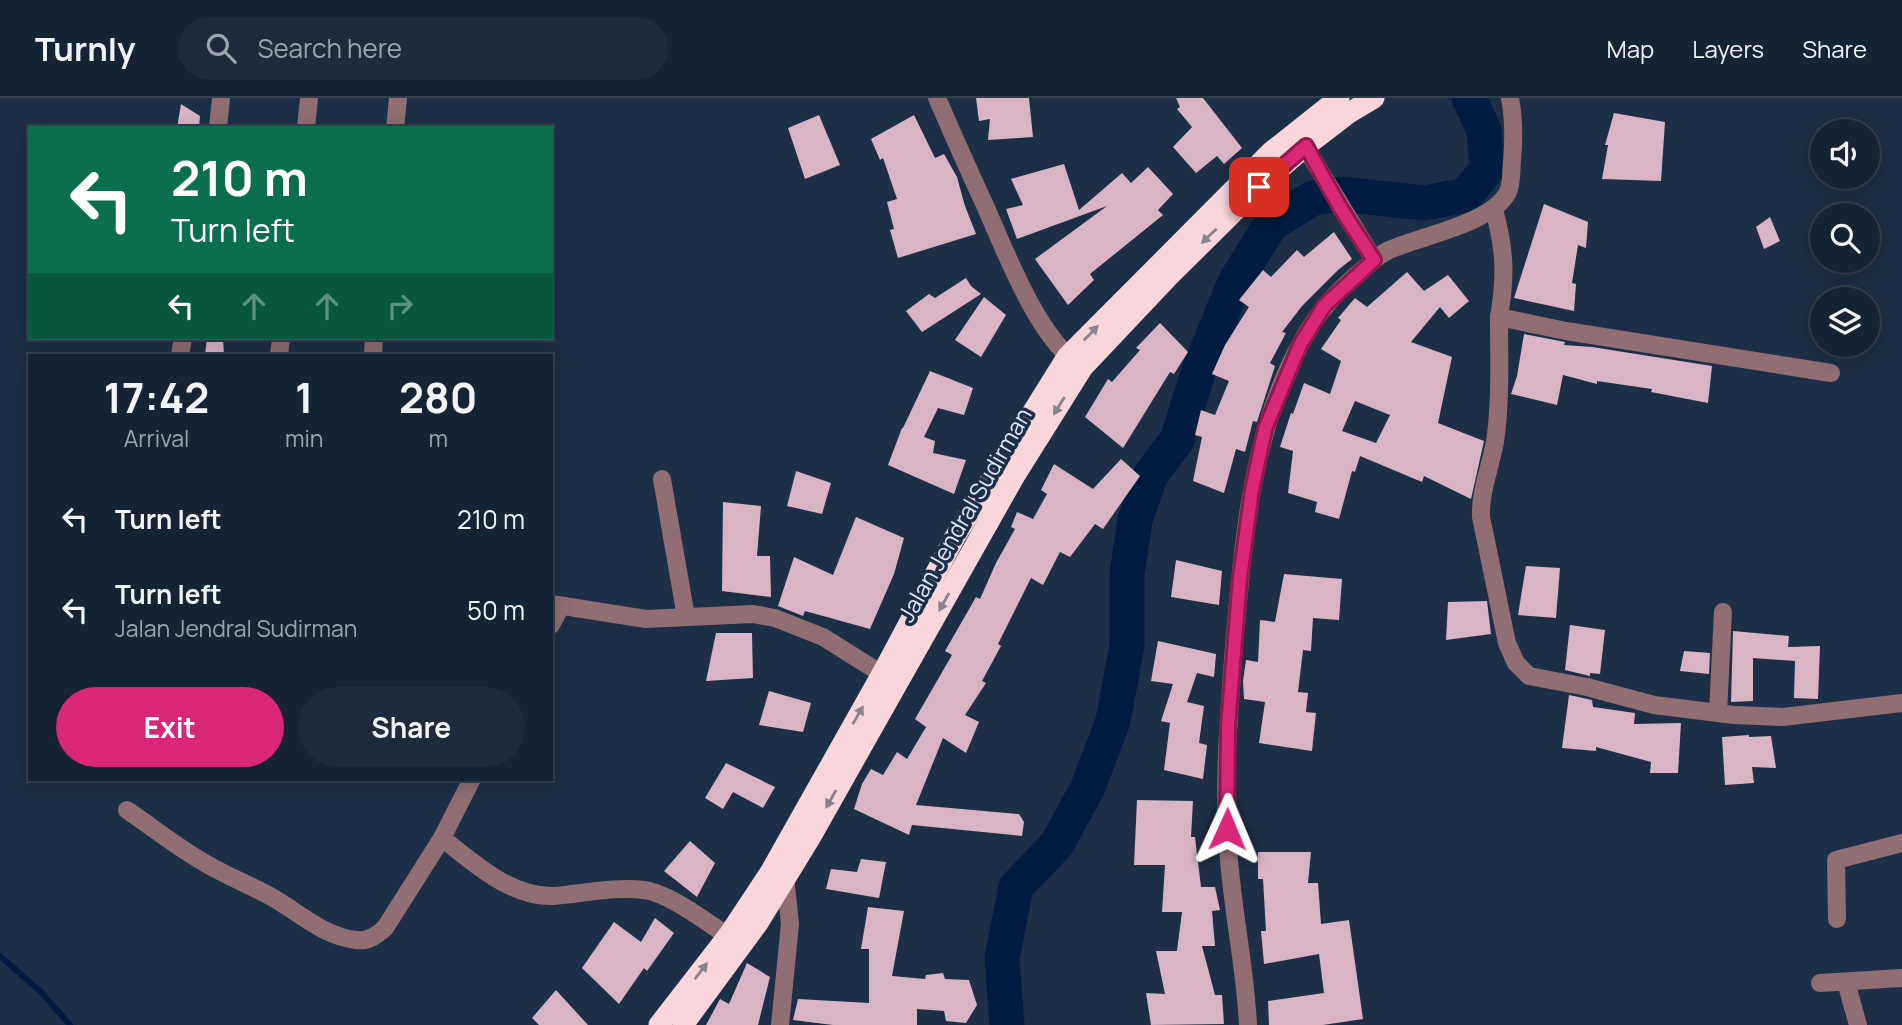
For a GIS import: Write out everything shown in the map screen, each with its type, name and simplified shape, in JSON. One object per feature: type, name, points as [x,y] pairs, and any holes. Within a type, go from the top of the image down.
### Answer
[{"type":"highway","name":"Jalan Jendral Sudirman","points":[[683,1025],[758,923],[778,874],[955,537],[1075,362],[1208,214],[1301,139],[1339,98]]},
{"type":"highway","name":"Jalan Jendral Sudirman","points":[[1301,139],[1374,98]]},
{"type":"highway","name":"Jalan Jendral Sudirman","points":[[659,1025],[778,874],[810,838],[1014,477],[1075,362]]},
{"type":"street","points":[[218,126],[222,98]]},
{"type":"street","points":[[306,126],[309,98]]},
{"type":"street","points":[[395,126],[398,98]]},
{"type":"street","points":[[937,98],[1014,272],[1044,326],[1075,362]]},
{"type":"street","points":[[1248,1025],[1231,897],[1227,829],[1228,726],[1240,578],[1252,490],[1265,429],[1300,345],[1324,306],[1384,253],[1494,210],[1510,184],[1513,116],[1510,98]]},
{"type":"street","points":[[1301,139],[1374,260]]},
{"type":"street","points":[[1494,210],[1504,252],[1505,269],[1499,317],[1499,399],[1495,442],[1481,501],[1481,517],[1507,643],[1516,663],[1529,676],[1541,679],[1587,687],[1654,705],[1718,713],[1783,717],[1902,703]]},
{"type":"street","points":[[1499,317],[1566,331],[1831,373]]},
{"type":"street","points":[[662,479],[686,617]]},
{"type":"street","points":[[556,605],[646,619],[753,614],[775,618],[823,637],[881,674]]},
{"type":"street","points":[[1718,713],[1723,612]]},
{"type":"street","points":[[127,810],[180,848],[276,900],[304,920],[329,932],[360,941],[374,937],[385,929],[442,838],[471,781]]},
{"type":"street","points":[[442,838],[508,886],[528,894],[551,896],[645,890],[666,898],[728,936]]},
{"type":"street","points":[[1837,919],[1836,860],[1902,844]]},
{"type":"street","points":[[778,874],[790,924],[780,1025]]},
{"type":"street","points":[[1820,983],[1902,978]]},
{"type":"street","points":[[1846,982],[1858,1025]]},
{"type":"building","points":[[976,98],[1029,98],[1033,137],[988,140],[990,119],[979,121]]},
{"type":"building","points":[[1176,98],[1203,98],[1242,148],[1224,164],[1217,156],[1196,173],[1173,147],[1192,127],[1177,109],[1180,107]]},
{"type":"building","points":[[181,104],[200,116],[199,126],[177,126]]},
{"type":"building","points":[[1614,113],[1665,122],[1661,181],[1602,179],[1608,145],[1605,145]]},
{"type":"building","points":[[819,115],[840,165],[805,179],[788,128]]},
{"type":"building","points":[[914,115],[935,158],[944,154],[957,177],[976,234],[898,258],[890,230],[894,229],[887,202],[897,199],[883,158],[880,160],[871,139]]},
{"type":"building","points":[[1064,164],[1079,210],[1122,173],[1131,183],[1148,167],[1173,194],[1158,210],[1163,215],[1090,274],[1094,280],[1068,305],[1035,259],[1107,206],[1017,239],[1006,209],[1023,205],[1011,179]]},
{"type":"building","points":[[1544,204],[1588,222],[1586,248],[1578,245],[1572,283],[1576,284],[1574,311],[1514,298]]},
{"type":"building","points":[[1770,217],[1780,241],[1764,249],[1756,227]]},
{"type":"building","points":[[1334,232],[1352,259],[1302,306],[1282,332],[1286,333],[1270,363],[1275,366],[1257,422],[1253,421],[1245,452],[1236,449],[1224,493],[1193,481],[1202,437],[1195,435],[1201,410],[1215,415],[1229,381],[1212,374],[1225,345],[1249,307],[1239,300],[1263,270],[1271,277],[1297,250],[1304,257]]},
{"type":"building","points":[[1407,272],[1424,291],[1448,275],[1469,301],[1449,318],[1440,307],[1411,342],[1452,357],[1438,423],[1484,441],[1471,499],[1424,476],[1422,482],[1360,456],[1355,472],[1352,471],[1339,519],[1315,512],[1317,502],[1288,493],[1293,451],[1280,447],[1291,413],[1293,414],[1304,383],[1330,394],[1341,361],[1321,349],[1341,320],[1338,318],[1355,298],[1367,307]],"holes":[[[1355,401],[1390,415],[1376,443],[1342,431]]]},
{"type":"building","points":[[966,278],[981,294],[922,332],[906,311],[929,294],[935,298]]},
{"type":"building","points":[[984,297],[1006,315],[981,357],[955,340]]},
{"type":"building","points":[[1160,323],[1188,352],[1174,374],[1170,372],[1123,448],[1085,417],[1108,379],[1112,382],[1140,350],[1136,348]]},
{"type":"building","points":[[1524,334],[1565,342],[1564,345],[1712,366],[1708,403],[1651,392],[1652,389],[1597,381],[1597,384],[1563,375],[1557,405],[1511,394]]},
{"type":"building","points":[[207,340],[223,340],[224,354],[205,354]]},
{"type":"building","points":[[930,371],[973,388],[964,415],[938,408],[924,437],[935,441],[933,453],[966,460],[954,494],[888,465],[902,428]]},
{"type":"building","points":[[1121,459],[1140,476],[1103,529],[1095,524],[1070,557],[1060,552],[1043,585],[1031,578],[998,644],[1001,646],[982,681],[986,683],[965,715],[979,722],[966,753],[943,738],[916,805],[1019,814],[1024,822],[1022,836],[912,825],[909,835],[854,809],[862,784],[871,769],[883,775],[897,752],[907,759],[926,727],[915,719],[952,655],[945,651],[976,597],[980,599],[1015,529],[1011,527],[1017,512],[1033,519],[1047,494],[1041,490],[1054,464],[1093,489]]},
{"type":"building","points":[[796,471],[831,483],[822,514],[787,506]]},
{"type":"building","points":[[723,502],[761,506],[757,556],[770,556],[771,597],[722,591]]},
{"type":"building","points":[[856,517],[904,538],[894,574],[870,629],[805,611],[803,616],[778,606],[794,557],[833,575]]},
{"type":"building","points":[[1176,560],[1222,571],[1219,605],[1171,597]]},
{"type":"building","points":[[1526,566],[1560,568],[1556,618],[1518,615]]},
{"type":"building","points":[[1284,574],[1342,579],[1339,620],[1313,618],[1311,651],[1303,650],[1298,692],[1308,693],[1306,712],[1316,713],[1312,751],[1259,743],[1265,702],[1244,699],[1246,660],[1258,662],[1260,620],[1275,622]]},
{"type":"building","points":[[1487,601],[1491,634],[1446,640],[1448,602]]},
{"type":"building","points":[[1570,625],[1605,630],[1600,674],[1590,673],[1590,676],[1565,670]]},
{"type":"building","points":[[1733,631],[1789,636],[1788,647],[1820,646],[1818,699],[1794,698],[1795,661],[1753,658],[1753,701],[1731,702]]},
{"type":"building","points":[[716,633],[752,633],[753,678],[706,681]]},
{"type":"building","points":[[1158,641],[1216,654],[1214,677],[1197,673],[1187,702],[1204,706],[1199,743],[1207,745],[1203,779],[1164,770],[1170,723],[1161,721],[1173,684],[1151,681]]},
{"type":"building","points":[[1684,651],[1710,653],[1709,674],[1680,671]]},
{"type":"building","points":[[769,691],[811,703],[803,732],[759,725]]},
{"type":"building","points":[[1569,695],[1592,700],[1593,707],[1635,713],[1634,724],[1681,723],[1678,773],[1650,773],[1651,762],[1596,747],[1596,751],[1562,748]]},
{"type":"building","points":[[1771,736],[1776,768],[1752,767],[1754,783],[1725,785],[1722,737]]},
{"type":"building","points":[[726,763],[775,787],[763,808],[733,792],[723,809],[705,798]]},
{"type":"building","points":[[1137,800],[1193,801],[1191,837],[1195,837],[1201,887],[1215,887],[1220,910],[1212,911],[1215,946],[1202,946],[1215,995],[1222,995],[1224,1024],[1151,1025],[1146,993],[1165,994],[1156,951],[1177,951],[1182,912],[1162,912],[1165,865],[1134,865]]},
{"type":"building","points":[[690,841],[715,863],[697,897],[664,871]]},
{"type":"building","points":[[1258,852],[1311,852],[1308,883],[1318,883],[1321,924],[1349,920],[1363,1019],[1323,1025],[1269,1025],[1268,1001],[1324,993],[1319,954],[1264,964],[1261,931],[1266,931],[1263,879],[1258,879]]},
{"type":"building","points":[[861,859],[886,862],[879,898],[826,889],[831,869],[857,872]]},
{"type":"building","points":[[868,907],[904,911],[892,976],[925,979],[926,975],[943,973],[945,979],[969,980],[977,1005],[966,1023],[946,1021],[944,1011],[917,1009],[917,1025],[833,1025],[793,1020],[798,999],[869,1003],[869,949],[861,949]]},
{"type":"building","points":[[655,918],[674,933],[647,971],[644,968],[619,1004],[582,968],[614,922],[641,942]]},
{"type":"building","points":[[747,963],[770,977],[758,1025],[706,1025],[720,999],[729,1004]]},
{"type":"building","points":[[556,990],[588,1025],[539,1025],[532,1018]]},
{"type":"waterway","points":[[1007,1025],[1002,958],[1016,887],[1057,844],[1088,787],[1113,721],[1127,645],[1127,574],[1135,520],[1151,474],[1177,440],[1199,370],[1235,282],[1271,224],[1313,198],[1341,194],[1424,203],[1466,195],[1487,169],[1484,130],[1469,98]]},
{"type":"waterway","points":[[0,956],[41,992],[70,1025]]},
{"type":"route","points":[[1227,829],[1228,726],[1240,578],[1252,490],[1265,429],[1300,345],[1324,306],[1374,260],[1341,209],[1306,146],[1259,187]]}]
